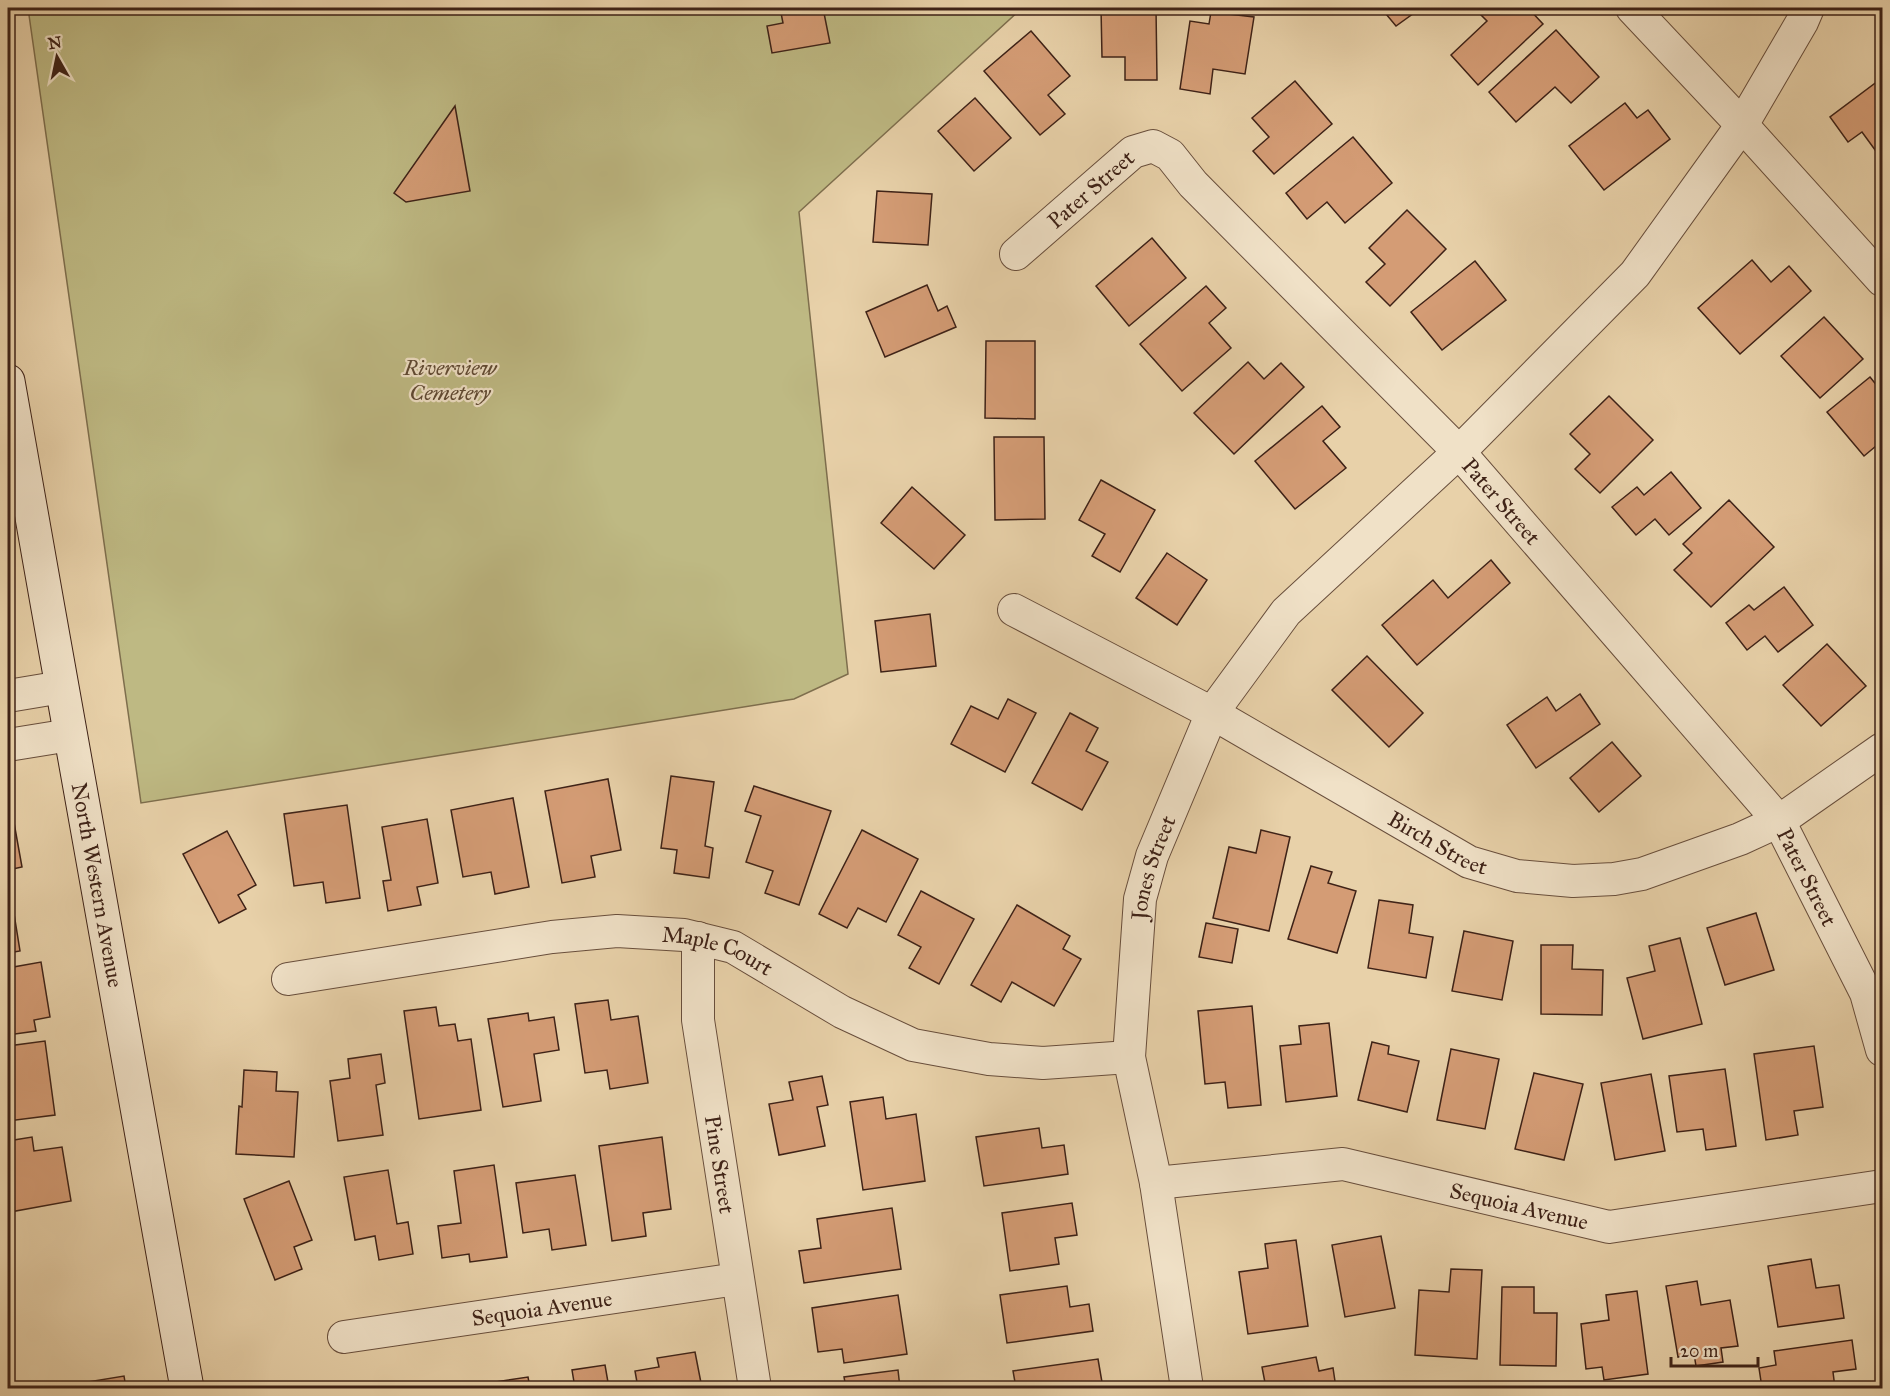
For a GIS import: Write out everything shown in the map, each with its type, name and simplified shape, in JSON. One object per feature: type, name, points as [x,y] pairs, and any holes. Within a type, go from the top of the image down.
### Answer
[{"type":"main road","name":"North Western Avenue","points":[[8,381],[70,735],[140,1110],[187,1389]]},
{"type":"street","points":[[1632,8],[1742,125],[1882,280]]},
{"type":"street","name":"Jones Street","points":[[1187,1389],[1156,1183],[1129,1057],[1140,899],[1152,856],[1212,713],[1286,612],[1459,452],[1635,274],[1742,125],[1808,8]]},
{"type":"street","name":"Pater Street","points":[[1016,254],[1133,152],[1154,146],[1170,155],[1193,184],[1459,452],[1779,821],[1866,993],[1882,1050]]},
{"type":"street","name":"Birch Street","points":[[1014,610],[1212,713],[1469,862],[1517,876],[1573,881],[1614,879],[1642,874],[1740,839],[1779,821],[1882,750]]},
{"type":"street","points":[[8,696],[62,687]]},
{"type":"street","points":[[8,745],[70,735]]},
{"type":"street","name":"Maple Court","points":[[288,979],[552,937],[617,931],[684,934],[733,947],[842,1012],[913,1045],[989,1059],[1043,1063],[1129,1057]]},
{"type":"street","name":"Pine Street","points":[[698,938],[698,1020],[755,1389]]},
{"type":"street","name":"Sequoia Avenue","points":[[1156,1183],[1343,1164],[1609,1227],[1882,1186]]},
{"type":"street","name":"Sequoia Avenue","points":[[344,1337],[737,1279]]},
{"type":"green space","name":"Riverview Cemetery","points":[[28,8],[1022,8],[799,212],[848,674],[794,699],[141,803]]},
{"type":"building","points":[[780,8],[823,8],[830,43],[772,53],[767,26],[783,23]]},
{"type":"building","points":[[1101,8],[1156,8],[1157,80],[1125,80],[1125,57],[1102,57]]},
{"type":"building","points":[[1381,8],[1421,8],[1396,26]]},
{"type":"building","points":[[1474,8],[1528,8],[1543,24],[1478,85],[1451,55],[1487,21]]},
{"type":"building","points":[[1211,12],[1254,17],[1245,74],[1213,69],[1210,94],[1180,89],[1190,21],[1209,24]]},
{"type":"building","points":[[1556,30],[1599,77],[1571,103],[1555,87],[1516,122],[1489,92]]},
{"type":"building","points":[[1031,31],[1070,76],[1048,95],[1065,114],[1040,135],[984,71]]},
{"type":"building","points":[[1882,78],[1881,158],[1862,132],[1848,142],[1830,117]]},
{"type":"building","points":[[1295,81],[1332,124],[1274,174],[1253,151],[1269,137],[1252,118]]},
{"type":"building","points":[[975,98],[1011,138],[974,171],[938,131]]},
{"type":"building","points":[[1625,103],[1637,118],[1648,110],[1670,139],[1604,190],[1569,146]]},
{"type":"building","points":[[455,106],[470,191],[406,202],[394,193]]},
{"type":"building","points":[[1353,137],[1392,183],[1345,223],[1327,202],[1307,219],[1286,193]]},
{"type":"building","points":[[877,191],[932,194],[928,245],[873,242]]},
{"type":"building","points":[[1407,210],[1446,249],[1390,306],[1366,282],[1385,264],[1369,248]]},
{"type":"building","points":[[1152,238],[1186,278],[1129,326],[1096,286]]},
{"type":"building","points":[[1752,260],[1771,282],[1789,266],[1811,291],[1740,354],[1698,308]]},
{"type":"building","points":[[1475,261],[1506,300],[1442,350],[1411,312]]},
{"type":"building","points":[[927,285],[938,311],[947,306],[956,327],[885,357],[866,312]]},
{"type":"building","points":[[1206,286],[1226,308],[1209,323],[1231,348],[1182,391],[1140,344]]},
{"type":"building","points":[[1824,317],[1863,359],[1820,398],[1781,356]]},
{"type":"building","points":[[986,341],[1035,341],[1035,419],[985,418]]},
{"type":"building","points":[[1248,362],[1264,379],[1281,363],[1304,387],[1234,454],[1194,413]]},
{"type":"building","points":[[1870,377],[1882,392],[1882,441],[1864,456],[1827,412]]},
{"type":"building","points":[[1609,396],[1653,440],[1600,493],[1575,469],[1590,454],[1570,434]]},
{"type":"building","points":[[1322,406],[1340,427],[1323,441],[1346,468],[1295,509],[1255,461]]},
{"type":"building","points":[[994,437],[1044,437],[1045,519],[995,520]]},
{"type":"building","points":[[1671,472],[1701,508],[1669,535],[1655,519],[1636,535],[1612,507],[1637,487],[1644,495]]},
{"type":"building","points":[[1101,480],[1155,510],[1120,572],[1092,556],[1105,534],[1079,520]]},
{"type":"building","points":[[912,487],[965,535],[934,569],[881,523]]},
{"type":"building","points":[[1729,500],[1774,547],[1711,607],[1674,570],[1692,553],[1683,544]]},
{"type":"building","points":[[1167,553],[1207,580],[1177,625],[1136,598]]},
{"type":"building","points":[[1491,560],[1510,583],[1417,665],[1382,625],[1433,580],[1448,598]]},
{"type":"building","points":[[1784,587],[1813,625],[1778,652],[1765,636],[1747,650],[1726,623],[1749,605],[1754,610]]},
{"type":"building","points":[[930,614],[936,666],[881,672],[875,621]]},
{"type":"building","points":[[1827,644],[1866,686],[1821,726],[1783,685]]},
{"type":"building","points":[[1367,656],[1423,713],[1389,747],[1332,690]]},
{"type":"building","points":[[1580,694],[1600,724],[1536,768],[1507,725],[1547,697],[1556,711]]},
{"type":"building","points":[[1008,699],[1036,713],[1005,772],[951,744],[971,706],[998,719]]},
{"type":"building","points":[[1070,713],[1098,728],[1086,751],[1108,762],[1082,810],[1032,783]]},
{"type":"building","points":[[1612,742],[1641,776],[1599,812],[1570,778]]},
{"type":"building","points":[[671,776],[714,782],[705,846],[713,848],[709,878],[674,873],[677,850],[661,848]]},
{"type":"building","points":[[608,779],[621,850],[591,856],[595,877],[562,883],[545,791]]},
{"type":"building","points":[[754,786],[831,811],[799,905],[765,893],[773,871],[746,862],[761,816],[745,811]]},
{"type":"building","points":[[513,798],[529,887],[495,894],[491,872],[463,877],[451,810]]},
{"type":"building","points":[[347,805],[360,898],[326,903],[323,882],[294,886],[284,814]]},
{"type":"building","points":[[11,806],[22,867],[8,870],[8,807]]},
{"type":"building","points":[[427,819],[438,883],[417,887],[421,905],[388,911],[383,881],[391,880],[382,827]]},
{"type":"building","points":[[862,830],[918,859],[886,922],[858,908],[847,928],[819,914]]},
{"type":"building","points":[[1261,830],[1290,837],[1269,931],[1213,918],[1229,847],[1256,853]]},
{"type":"building","points":[[227,831],[256,885],[238,895],[246,909],[219,923],[183,854]]},
{"type":"building","points":[[1311,866],[1332,872],[1328,883],[1356,891],[1337,953],[1288,939]]},
{"type":"building","points":[[8,889],[10,889],[20,951],[8,953]]},
{"type":"building","points":[[921,891],[974,919],[939,984],[909,968],[921,947],[898,935]]},
{"type":"building","points":[[1379,900],[1413,905],[1409,933],[1433,937],[1426,978],[1368,968]]},
{"type":"building","points":[[1017,905],[1070,936],[1063,949],[1081,959],[1054,1006],[1012,982],[1001,1002],[971,985]]},
{"type":"building","points":[[1756,913],[1774,970],[1725,985],[1707,928]]},
{"type":"building","points":[[1206,923],[1238,929],[1232,963],[1199,957]]},
{"type":"building","points":[[1464,931],[1513,941],[1502,1000],[1452,991]]},
{"type":"building","points":[[1680,938],[1702,1024],[1643,1039],[1627,978],[1655,971],[1649,946]]},
{"type":"building","points":[[1541,945],[1573,945],[1572,969],[1603,970],[1602,1015],[1541,1014]]},
{"type":"building","points":[[41,962],[50,1017],[34,1020],[36,1031],[8,1035],[8,968]]},
{"type":"building","points":[[608,1000],[611,1020],[638,1016],[648,1083],[610,1089],[607,1070],[585,1073],[575,1004]]},
{"type":"building","points":[[1252,1006],[1261,1105],[1228,1108],[1225,1082],[1205,1084],[1198,1011]]},
{"type":"building","points":[[436,1007],[439,1026],[455,1024],[458,1041],[471,1039],[481,1110],[419,1119],[404,1011]]},
{"type":"building","points":[[528,1013],[529,1021],[554,1017],[559,1050],[534,1054],[541,1101],[503,1107],[488,1019]]},
{"type":"building","points":[[1329,1023],[1337,1096],[1286,1102],[1280,1046],[1301,1044],[1299,1026]]},
{"type":"building","points":[[45,1041],[55,1115],[8,1121],[8,1046]]},
{"type":"building","points":[[1372,1042],[1389,1046],[1388,1054],[1419,1061],[1407,1112],[1358,1100]]},
{"type":"building","points":[[1814,1046],[1823,1107],[1794,1111],[1798,1135],[1766,1140],[1754,1054]]},
{"type":"building","points":[[1451,1049],[1499,1059],[1485,1129],[1437,1120]]},
{"type":"building","points":[[381,1054],[385,1083],[376,1085],[383,1135],[338,1141],[330,1081],[350,1078],[348,1059]]},
{"type":"building","points":[[1725,1069],[1736,1146],[1706,1150],[1703,1129],[1677,1132],[1669,1076]]},
{"type":"building","points":[[244,1070],[277,1072],[276,1091],[298,1092],[294,1157],[236,1154]]},
{"type":"building","points":[[1534,1073],[1583,1084],[1564,1160],[1515,1149]]},
{"type":"building","points":[[1651,1074],[1665,1151],[1615,1160],[1601,1083]]},
{"type":"building","points":[[822,1076],[828,1105],[817,1107],[825,1146],[779,1155],[769,1104],[793,1100],[789,1082]]},
{"type":"building","points":[[883,1097],[886,1119],[916,1114],[925,1181],[863,1190],[850,1102]]},
{"type":"building","points":[[1039,1128],[1042,1148],[1064,1145],[1068,1174],[984,1186],[976,1137]]},
{"type":"building","points":[[32,1137],[34,1151],[62,1147],[71,1201],[10,1212],[8,1141]]},
{"type":"building","points":[[662,1137],[671,1209],[643,1213],[646,1236],[612,1241],[599,1146]]},
{"type":"building","points":[[494,1165],[507,1257],[470,1262],[469,1254],[442,1258],[438,1226],[461,1223],[454,1171]]},
{"type":"building","points":[[388,1170],[397,1224],[408,1222],[413,1254],[379,1260],[375,1236],[355,1240],[344,1177]]},
{"type":"building","points":[[575,1175],[586,1245],[552,1250],[549,1229],[523,1233],[516,1183]]},
{"type":"building","points":[[289,1181],[312,1240],[294,1247],[302,1269],[275,1280],[244,1199]]},
{"type":"building","points":[[1072,1203],[1077,1235],[1055,1238],[1059,1264],[1010,1271],[1002,1213]]},
{"type":"building","points":[[892,1208],[901,1269],[804,1283],[799,1251],[821,1248],[817,1219]]},
{"type":"building","points":[[1381,1236],[1395,1308],[1345,1317],[1332,1245]]},
{"type":"building","points":[[1296,1240],[1308,1326],[1248,1334],[1239,1272],[1268,1268],[1265,1244]]},
{"type":"building","points":[[1811,1259],[1816,1288],[1839,1285],[1844,1318],[1778,1327],[1768,1266]]},
{"type":"building","points":[[1451,1269],[1482,1270],[1477,1359],[1415,1355],[1419,1290],[1449,1292]]},
{"type":"building","points":[[1697,1281],[1701,1305],[1730,1300],[1738,1346],[1721,1348],[1723,1362],[1696,1366],[1694,1354],[1678,1357],[1666,1286]]},
{"type":"building","points":[[1067,1286],[1070,1307],[1089,1304],[1093,1331],[1007,1343],[1000,1295]]},
{"type":"building","points":[[1502,1287],[1534,1287],[1534,1313],[1557,1313],[1556,1366],[1500,1365]]},
{"type":"building","points":[[1637,1291],[1648,1374],[1604,1380],[1602,1367],[1586,1369],[1581,1324],[1609,1320],[1606,1295]]},
{"type":"building","points":[[898,1295],[907,1354],[844,1363],[842,1349],[818,1352],[812,1308]]},
{"type":"building","points":[[1852,1340],[1856,1369],[1833,1372],[1835,1388],[1762,1388],[1759,1368],[1776,1365],[1774,1351]]},
{"type":"building","points":[[695,1352],[702,1388],[638,1388],[635,1371],[659,1367],[657,1358]]},
{"type":"building","points":[[1316,1357],[1319,1371],[1333,1368],[1336,1388],[1266,1388],[1262,1367]]},
{"type":"building","points":[[1098,1359],[1103,1388],[1016,1388],[1013,1371]]},
{"type":"building","points":[[605,1365],[609,1388],[575,1388],[572,1370]]},
{"type":"building","points":[[898,1370],[900,1388],[846,1388],[844,1377]]},
{"type":"building","points":[[124,1376],[126,1388],[51,1388]]},
{"type":"building","points":[[528,1377],[530,1388],[489,1388],[488,1383]]}]
